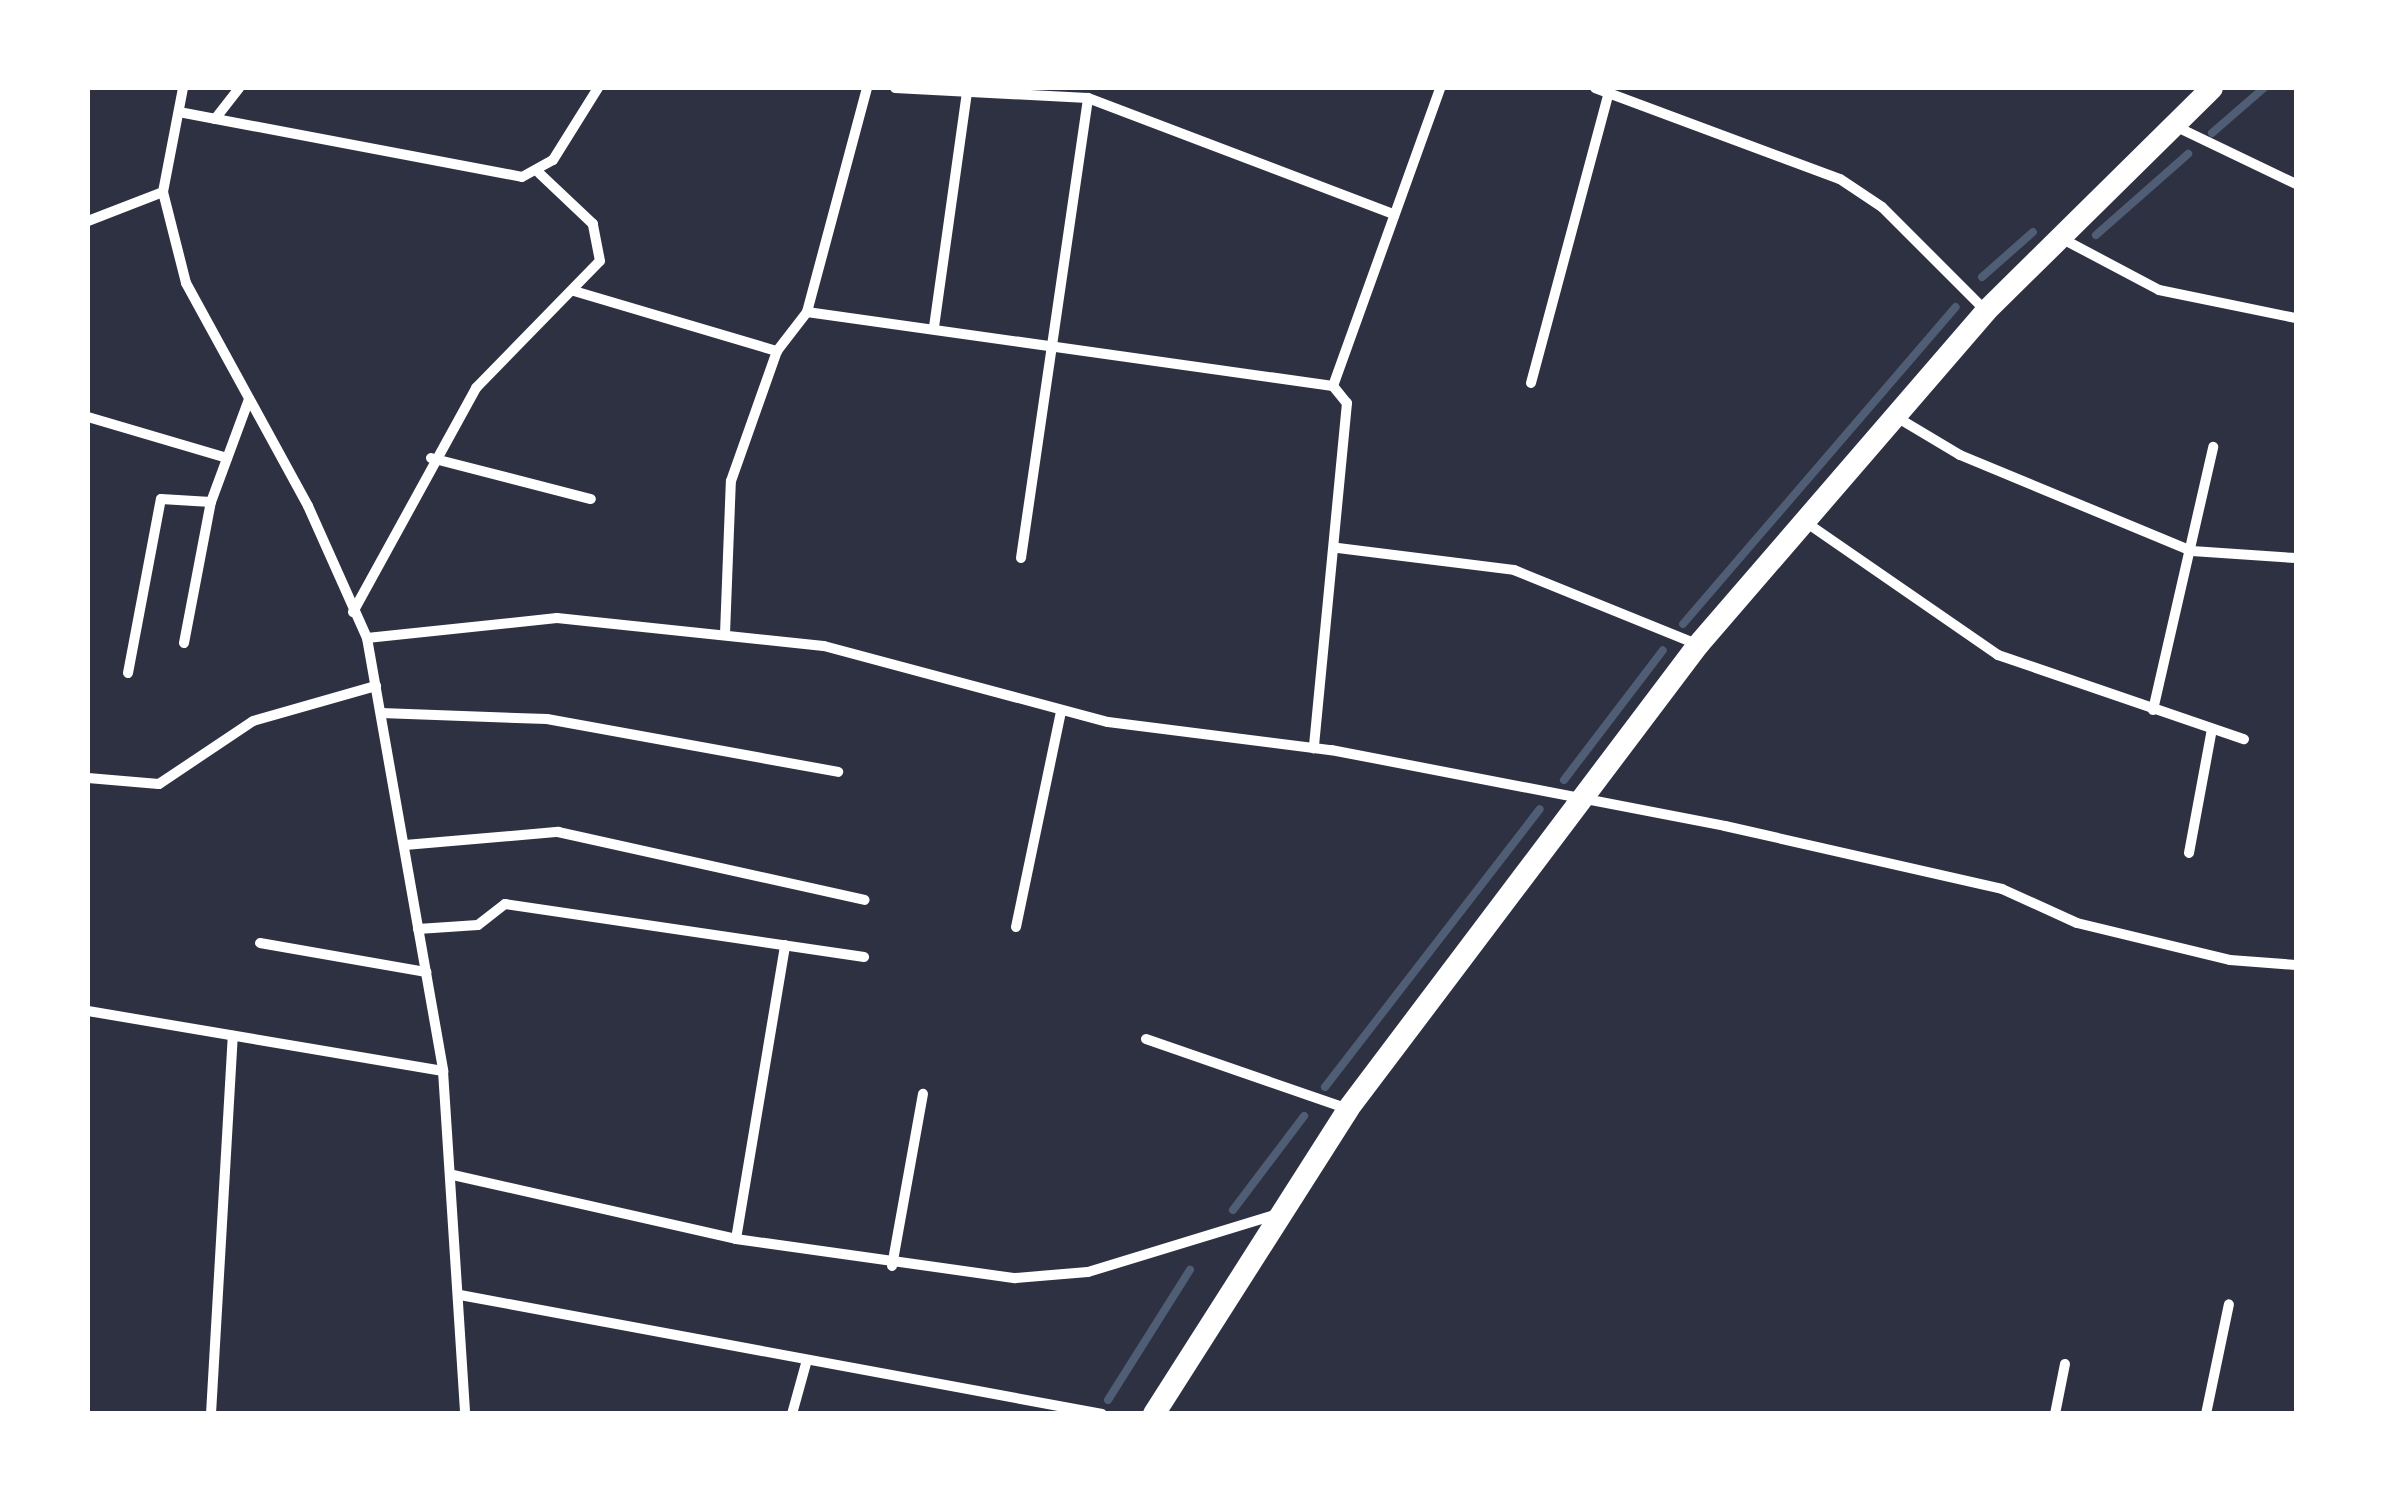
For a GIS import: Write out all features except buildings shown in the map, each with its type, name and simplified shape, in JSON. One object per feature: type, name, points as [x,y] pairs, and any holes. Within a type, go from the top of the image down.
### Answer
[{"type":"highway","points":[[1154,1414],[1348,1109],[1698,645],[1893,414],[1986,311],[2059,236],[2177,127],[2212,88]]},
{"type":"street","points":[[184,88],[164,192],[186,283],[250,399],[367,638],[443,1071],[453,1174],[465,1414]]},
{"type":"street","points":[[215,119],[238,88]]},
{"type":"street","points":[[540,173],[598,88]]},
{"type":"street","points":[[725,634],[731,481],[776,352],[807,312],[867,88]]},
{"type":"street","points":[[895,88],[1088,98],[1391,213]]},
{"type":"street","points":[[1333,386],[1391,213],[1440,88]]},
{"type":"street","points":[[1595,88],[1840,179],[1882,207],[1986,311]]},
{"type":"street","points":[[934,328],[967,92]]},
{"type":"street","points":[[1531,383],[1610,92]]},
{"type":"street","points":[[1021,558],[1045,344],[1088,98]]},
{"type":"street","points":[[179,112],[496,174],[540,173],[598,234],[600,261],[476,388],[431,458],[352,612]]},
{"type":"street","points":[[2177,127],[2296,184]]},
{"type":"street","points":[[88,221],[164,192]]},
{"type":"street","points":[[2059,236],[2159,290],[2296,318]]},
{"type":"street","points":[[574,291],[776,352]]},
{"type":"street","points":[[807,312],[1333,386],[1347,398],[1338,548],[1314,748]]},
{"type":"street","points":[[184,643],[211,502],[250,399]]},
{"type":"street","points":[[1893,414],[1960,455],[2192,551],[2296,558]]},
{"type":"street","points":[[88,417],[227,458]]},
{"type":"street","points":[[2153,710],[2213,447]]},
{"type":"street","points":[[431,458],[591,500]]},
{"type":"street","points":[[128,674],[161,499],[211,502]]},
{"type":"street","points":[[1803,521],[1998,654],[2244,739]]},
{"type":"street","points":[[1338,548],[1514,570],[1698,645]]},
{"type":"street","points":[[367,638],[558,618],[824,646],[1061,711],[1314,748],[1587,796],[2002,889],[2077,924],[2230,960],[2296,965]]},
{"type":"street","points":[[88,778],[158,784],[253,722],[376,686]]},
{"type":"street","points":[[1016,927],[1061,711]]},
{"type":"street","points":[[380,713],[500,713],[838,772]]},
{"type":"street","points":[[2189,853],[2212,729]]},
{"type":"street","points":[[404,846],[558,832],[865,900]]},
{"type":"street","points":[[418,929],[478,925],[505,904],[864,956]]},
{"type":"street","points":[[260,943],[426,972]]},
{"type":"street","points":[[736,1239],[785,945]]},
{"type":"street","points":[[88,1011],[443,1071]]},
{"type":"street","points":[[211,1414],[233,1036]]},
{"type":"street","points":[[1146,1039],[1348,1109]]},
{"type":"street","points":[[892,1266],[923,1094]]},
{"type":"street","points":[[453,1174],[736,1239],[892,1266],[1014,1278],[1088,1272],[1279,1214]]},
{"type":"street","points":[[460,1295],[1102,1414]]},
{"type":"street","points":[[2206,1414],[2230,1304]]},
{"type":"street","points":[[792,1414],[807,1360]]},
{"type":"street","points":[[2055,1414],[2065,1364]]},
{"type":"waterway","points":[[2212,133],[2264,88]]},
{"type":"waterway","points":[[2096,235],[2188,154]]},
{"type":"waterway","points":[[1982,277],[2033,232]]},
{"type":"waterway","points":[[1683,624],[1956,307]]},
{"type":"waterway","points":[[1564,780],[1663,650]]},
{"type":"waterway","points":[[1325,1087],[1540,809]]},
{"type":"waterway","points":[[1233,1210],[1304,1116]]},
{"type":"waterway","points":[[1108,1400],[1190,1270]]}]
